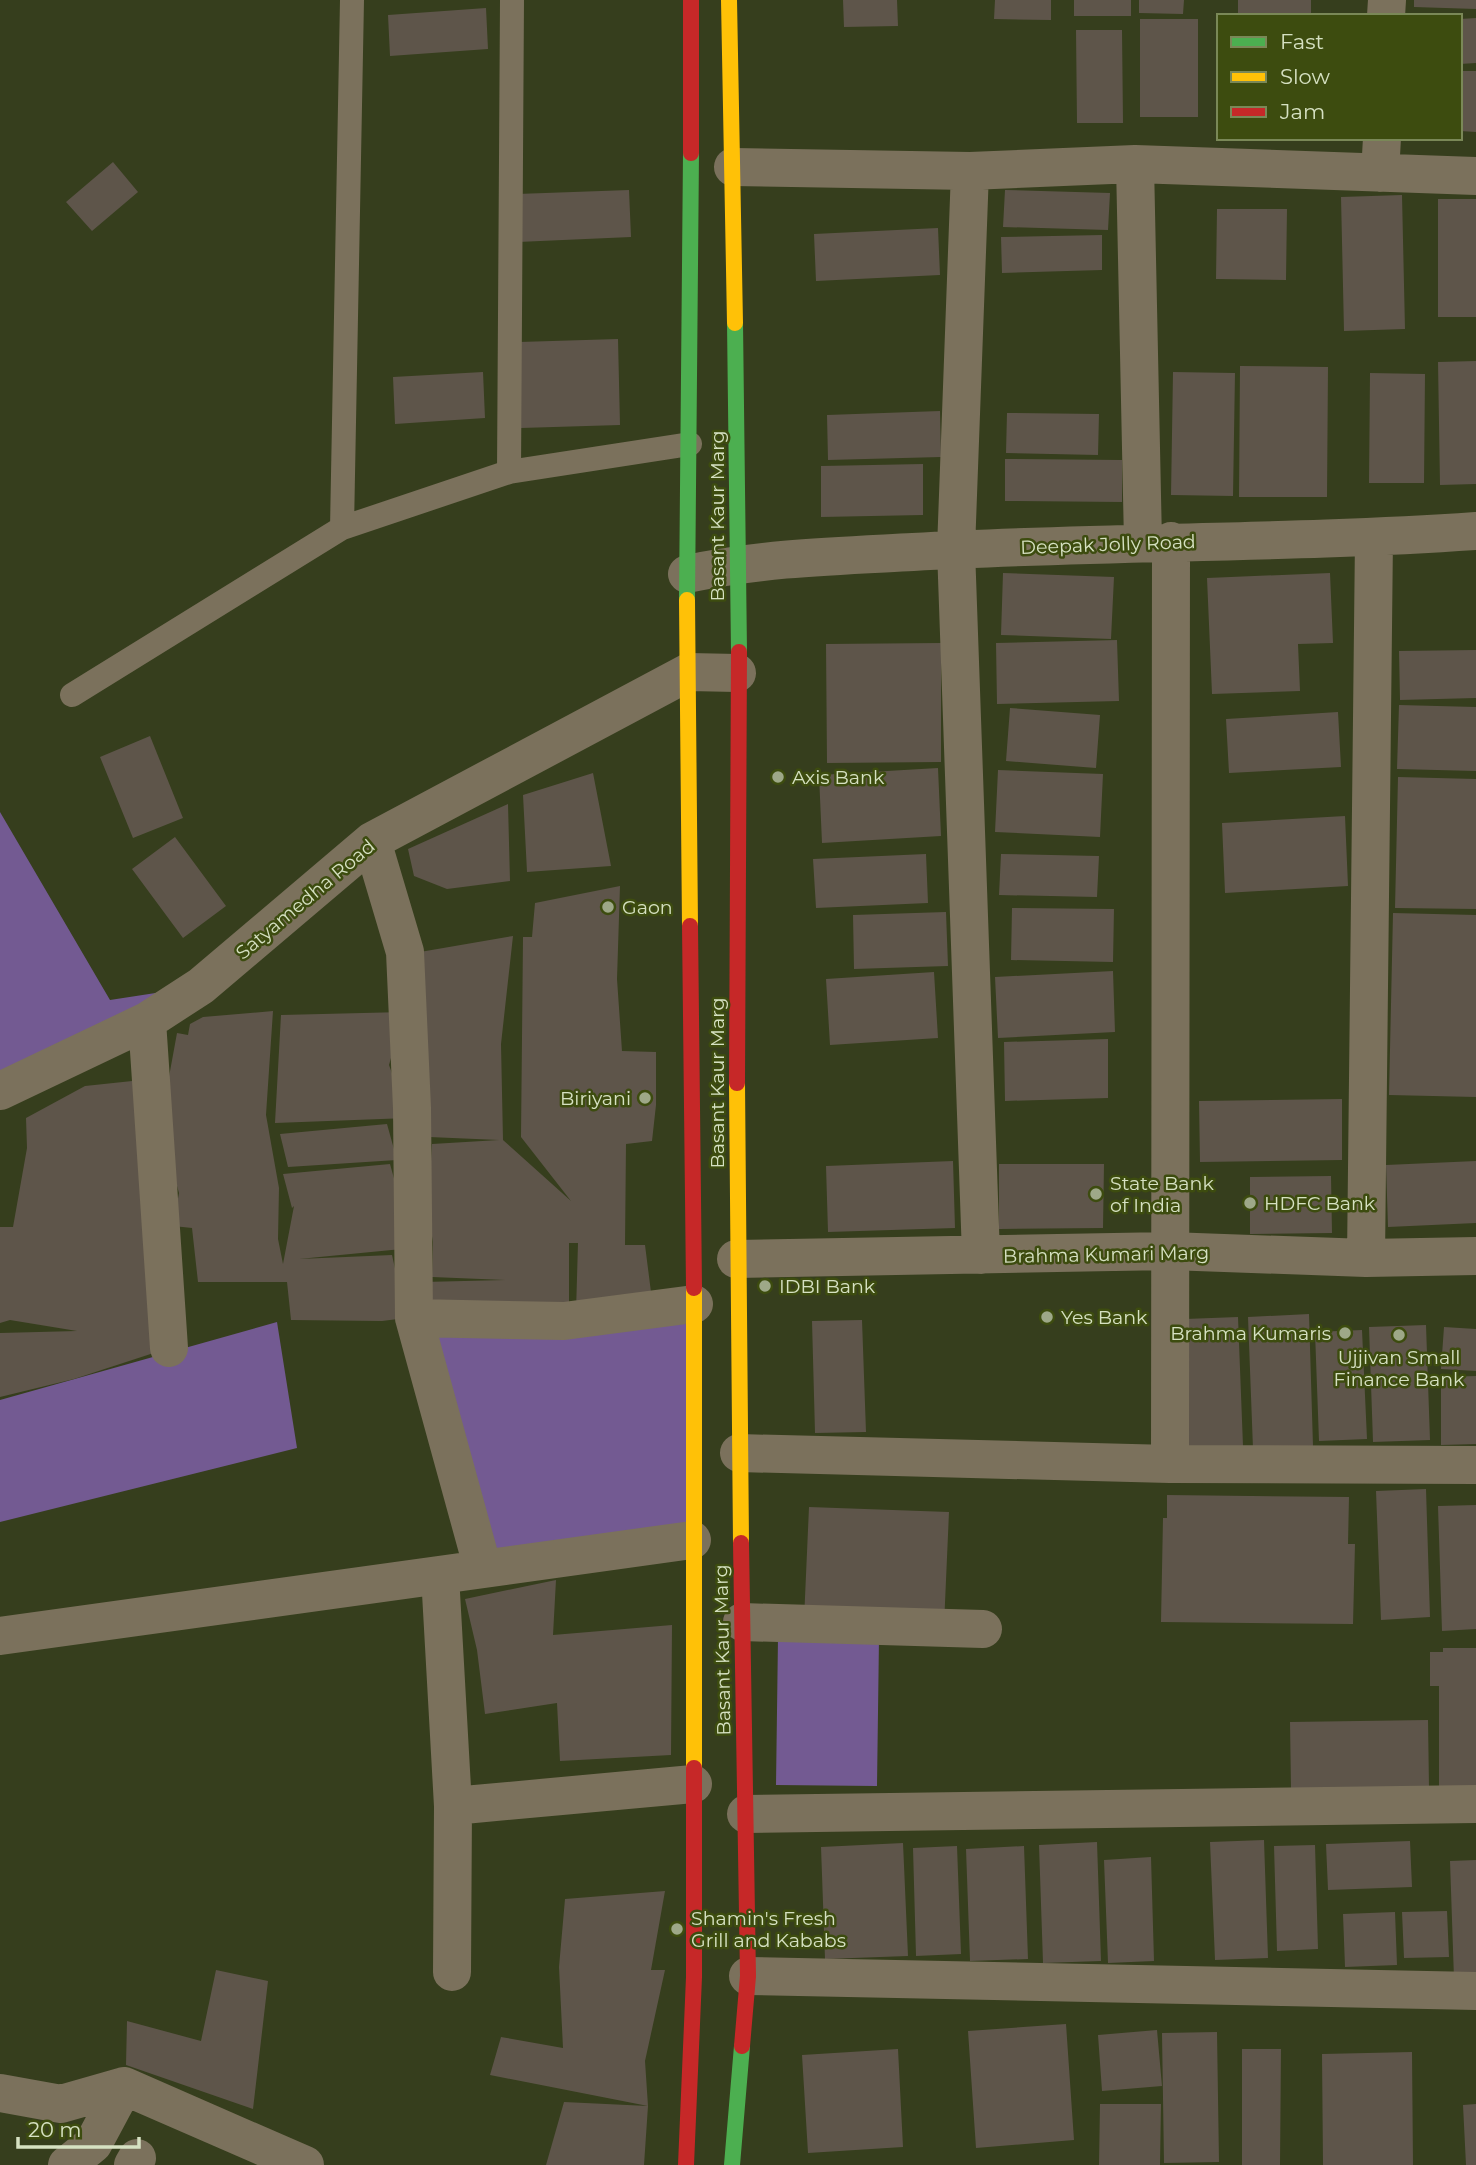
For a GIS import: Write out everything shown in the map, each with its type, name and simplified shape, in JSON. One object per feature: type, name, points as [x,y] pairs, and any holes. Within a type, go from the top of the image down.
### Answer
[{"type":"main road","name":"Basant Kaur Marg","points":[[686,2165],[694,1977],[694,1304],[687,574],[691,0]]},
{"type":"main road","name":"Basant Kaur Marg","points":[[729,0],[740,562],[737,673],[741,719],[736,1259],[748,1976],[732,2165]]},
{"type":"street","points":[[733,167],[970,171],[1381,155],[1476,176]]},
{"type":"street","points":[[1135,164],[1157,542],[1170,1251],[1170,1464]]},
{"type":"street","points":[[970,171],[956,550],[981,1255]]},
{"type":"street","name":"Deepak Jolly Road","points":[[687,574],[740,562],[956,550],[1157,542],[1374,538],[1476,531]]},
{"type":"street","points":[[1366,1258],[1374,538]]},
{"type":"street","points":[[689,672],[737,673]]},
{"type":"street","name":"Satyamedha Road","points":[[0,1091],[147,1020],[201,986],[372,841],[689,672]]},
{"type":"street","points":[[372,841],[405,952],[412,1108],[414,1318],[483,1569]]},
{"type":"street","points":[[147,1020],[169,1348]]},
{"type":"street","name":"Brahma Kumari Marg","points":[[736,1259],[1170,1251],[1366,1258],[1476,1256]]},
{"type":"street","points":[[414,1318],[565,1321],[694,1304]]},
{"type":"street","points":[[740,1453],[1170,1464],[1476,1465]]},
{"type":"street","points":[[0,1636],[692,1540]]},
{"type":"street","points":[[440,1575],[453,1806],[452,1972]]},
{"type":"street","points":[[742,1622],[983,1629]]},
{"type":"street","points":[[453,1806],[693,1784]]},
{"type":"street","points":[[746,1814],[1476,1804]]},
{"type":"street","points":[[748,1976],[1476,1991]]},
{"type":"street","points":[[0,2093],[61,2104],[124,2086],[305,2165]]},
{"type":"street","points":[[66,2165],[93,2144],[124,2086]]},
{"type":"lane","points":[[342,528],[352,0]]},
{"type":"lane","points":[[509,472],[512,0]]},
{"type":"lane","points":[[72,695],[342,528],[509,472],[690,444]]},
{"type":"shaded area","points":[[0,812],[110,1000],[201,986],[0,1085]]},
{"type":"shaded area","points":[[414,1318],[692,1324],[692,1540],[483,1569]]},
{"type":"shaded area","points":[[277,1322],[297,1448],[0,1522],[0,1400]]},
{"type":"shaded area","points":[[778,1637],[879,1638],[877,1786],[776,1785]]},
{"type":"building","points":[[843,0],[897,0],[898,26],[844,27]]},
{"type":"building","points":[[995,0],[1051,0],[1051,20],[994,19]]},
{"type":"building","points":[[1074,0],[1131,0],[1131,16],[1074,16]]},
{"type":"building","points":[[1139,0],[1184,0],[1183,14],[1139,13]]},
{"type":"building","points":[[1238,0],[1311,0],[1311,14],[1238,14]]},
{"type":"building","points":[[1414,0],[1476,0],[1476,9],[1414,7]]},
{"type":"building","points":[[486,8],[488,49],[390,56],[388,15]]},
{"type":"building","points":[[1476,18],[1476,63],[1462,64],[1462,19]]},
{"type":"building","points":[[1140,19],[1198,19],[1198,117],[1140,117]]},
{"type":"building","points":[[1076,30],[1122,30],[1123,123],[1077,123]]},
{"type":"building","points":[[1462,71],[1476,71],[1476,132],[1462,131]]},
{"type":"building","points":[[113,162],[138,192],[92,231],[66,202]]},
{"type":"building","points":[[629,190],[631,237],[518,242],[517,194]]},
{"type":"building","points":[[1005,190],[1110,193],[1108,230],[1003,227]]},
{"type":"building","points":[[1402,195],[1405,329],[1344,331],[1341,197]]},
{"type":"building","points":[[1438,199],[1476,199],[1476,317],[1438,317]]},
{"type":"building","points":[[1217,209],[1287,209],[1286,280],[1216,279]]},
{"type":"building","points":[[938,228],[940,275],[816,281],[814,234]]},
{"type":"building","points":[[1102,235],[1102,270],[1002,273],[1001,237]]},
{"type":"building","points":[[618,339],[620,425],[521,428],[519,342]]},
{"type":"building","points":[[1476,361],[1476,484],[1440,485],[1438,362]]},
{"type":"building","points":[[1240,366],[1328,367],[1327,497],[1239,497]]},
{"type":"building","points":[[483,372],[485,418],[395,424],[393,377]]},
{"type":"building","points":[[1173,372],[1235,373],[1233,496],[1171,495]]},
{"type":"building","points":[[1370,373],[1425,374],[1424,483],[1369,483]]},
{"type":"building","points":[[940,411],[941,457],[828,460],[827,415]]},
{"type":"building","points":[[1007,413],[1099,414],[1098,455],[1006,453]]},
{"type":"building","points":[[1005,459],[1122,460],[1122,502],[1005,501]]},
{"type":"building","points":[[923,464],[923,515],[821,517],[821,466]]},
{"type":"building","points":[[1003,573],[1114,577],[1111,639],[1001,635]]},
{"type":"building","points":[[1330,573],[1333,643],[1298,644],[1300,691],[1212,694],[1207,578]]},
{"type":"building","points":[[1117,640],[1119,701],[997,704],[996,643]]},
{"type":"building","points":[[941,643],[941,762],[827,763],[826,644]]},
{"type":"building","points":[[1476,650],[1476,698],[1400,700],[1399,651]]},
{"type":"building","points":[[1399,705],[1476,707],[1476,771],[1397,769]]},
{"type":"building","points":[[1010,708],[1100,715],[1096,768],[1006,761]]},
{"type":"building","points":[[1338,712],[1341,767],[1229,773],[1226,719]]},
{"type":"building","points":[[150,736],[183,818],[133,838],[100,757]]},
{"type":"building","points":[[938,768],[941,836],[822,843],[819,775]]},
{"type":"building","points":[[998,770],[1103,774],[1100,837],[995,832]]},
{"type":"building","points":[[593,773],[611,866],[527,872],[523,795]]},
{"type":"building","points":[[1398,777],[1476,779],[1476,909],[1395,908]]},
{"type":"building","points":[[508,804],[510,881],[447,889],[414,876],[408,849]]},
{"type":"building","points":[[1345,816],[1348,886],[1225,893],[1222,823]]},
{"type":"building","points":[[175,837],[226,906],[183,938],[132,869]]},
{"type":"building","points":[[926,854],[928,903],[816,908],[813,859]]},
{"type":"building","points":[[1001,854],[1099,856],[1097,897],[999,895]]},
{"type":"building","points":[[620,886],[617,979],[622,1051],[656,1052],[656,1105],[652,1141],[626,1144],[625,1245],[645,1245],[652,1300],[576,1312],[578,1243],[569,1243],[569,1313],[421,1308],[423,1282],[505,1280],[432,1277],[433,1242],[428,1212],[432,1144],[499,1140],[429,1137],[420,952],[513,936],[501,1044],[503,1140],[571,1201],[521,1137],[523,937],[532,937],[535,903]]},
{"type":"building","points":[[1012,908],[1114,909],[1113,962],[1011,960]]},
{"type":"building","points":[[946,912],[948,966],[854,969],[853,915]]},
{"type":"building","points":[[1393,913],[1476,915],[1476,1097],[1389,1095]]},
{"type":"building","points":[[1113,971],[1115,1032],[998,1038],[995,977]]},
{"type":"building","points":[[934,972],[938,1038],[830,1045],[826,979]]},
{"type":"building","points":[[273,1011],[266,1115],[279,1188],[278,1239],[283,1264],[294,1206],[292,1208],[283,1174],[390,1164],[400,1200],[402,1249],[299,1259],[392,1255],[406,1318],[382,1321],[291,1320],[287,1282],[198,1282],[192,1228],[173,1226],[179,1193],[160,1126],[177,1033],[188,1035],[190,1024],[203,1017]]},
{"type":"building","points":[[404,1012],[389,1065],[408,1118],[275,1123],[281,1015]]},
{"type":"building","points":[[1108,1039],[1108,1098],[1005,1101],[1004,1042]]},
{"type":"building","points":[[151,1079],[169,1348],[74,1379],[0,1397],[0,1333],[77,1331],[10,1320],[0,1323],[0,1227],[13,1227],[27,1148],[26,1118],[85,1086]]},
{"type":"building","points":[[1342,1099],[1342,1160],[1200,1162],[1199,1101]]},
{"type":"building","points":[[387,1124],[397,1160],[288,1167],[280,1134]]},
{"type":"building","points":[[953,1161],[955,1228],[828,1232],[826,1166]]},
{"type":"building","points":[[1476,1161],[1476,1223],[1388,1227],[1386,1165]]},
{"type":"building","points":[[999,1164],[1104,1164],[1103,1228],[999,1229]]},
{"type":"building","points":[[1331,1176],[1332,1233],[1250,1234],[1250,1177]]},
{"type":"building","points":[[1309,1314],[1313,1446],[1253,1449],[1248,1317]]},
{"type":"building","points":[[1238,1317],[1243,1446],[1189,1448],[1185,1319]]},
{"type":"building","points":[[862,1320],[866,1432],[815,1433],[812,1321]]},
{"type":"building","points":[[1426,1325],[1430,1440],[1373,1442],[1369,1327]]},
{"type":"building","points":[[1444,1327],[1476,1329],[1476,1371],[1441,1369]]},
{"type":"building","points":[[1362,1330],[1367,1439],[1319,1441],[1315,1332]]},
{"type":"building","points":[[1476,1376],[1476,1444],[1441,1445],[1441,1377]]},
{"type":"building","points":[[1426,1489],[1430,1617],[1381,1620],[1376,1491]]},
{"type":"building","points":[[1167,1495],[1349,1497],[1348,1544],[1355,1544],[1353,1624],[1161,1622],[1163,1518],[1167,1518]]},
{"type":"building","points":[[1476,1505],[1476,1629],[1442,1631],[1438,1506]]},
{"type":"building","points":[[809,1507],[949,1512],[944,1626],[804,1620]]},
{"type":"building","points":[[556,1580],[553,1635],[672,1625],[671,1755],[560,1761],[557,1703],[485,1714],[477,1650],[465,1599]]},
{"type":"building","points":[[1443,1648],[1476,1648],[1476,1787],[1439,1787],[1439,1686],[1430,1686],[1430,1652],[1443,1652]]},
{"type":"building","points":[[1428,1720],[1429,1787],[1291,1789],[1290,1722]]},
{"type":"building","points":[[1264,1840],[1268,1958],[1215,1960],[1210,1842]]},
{"type":"building","points":[[1410,1841],[1412,1887],[1328,1890],[1326,1844]]},
{"type":"building","points":[[1097,1842],[1101,1961],[1043,1963],[1039,1845]]},
{"type":"building","points":[[903,1843],[908,1956],[825,1959],[821,1847]]},
{"type":"building","points":[[1315,1845],[1318,1949],[1277,1951],[1274,1846]]},
{"type":"building","points":[[957,1846],[961,1954],[916,1956],[913,1848]]},
{"type":"building","points":[[1024,1846],[1028,1959],[970,1961],[966,1849]]},
{"type":"building","points":[[1151,1857],[1154,1961],[1108,1963],[1104,1860]]},
{"type":"building","points":[[1476,1860],[1476,1978],[1454,1979],[1450,1861]]},
{"type":"building","points":[[665,1891],[651,1970],[665,1970],[645,2061],[648,2106],[490,2075],[501,2037],[563,2048],[559,1967],[565,1899]]},
{"type":"building","points":[[1447,1911],[1449,1957],[1404,1958],[1402,1912]]},
{"type":"building","points":[[1395,1912],[1397,1965],[1345,1967],[1343,1914]]},
{"type":"building","points":[[216,1970],[268,1981],[253,2109],[126,2065],[127,2021],[201,2041]]},
{"type":"building","points":[[1066,2024],[1074,2140],[976,2148],[968,2031]]},
{"type":"building","points":[[1157,2030],[1162,2086],[1102,2091],[1098,2035]]},
{"type":"building","points":[[1217,2032],[1219,2162],[1164,2163],[1162,2033]]},
{"type":"building","points":[[898,2049],[903,2147],[808,2153],[802,2055]]},
{"type":"building","points":[[1242,2049],[1281,2049],[1280,2165],[1242,2165]]},
{"type":"building","points":[[1412,2052],[1413,2165],[1323,2165],[1322,2054]]},
{"type":"building","points":[[564,2102],[648,2106],[644,2165],[546,2165]]},
{"type":"building","points":[[1100,2104],[1161,2104],[1160,2165],[1099,2165]]},
{"type":"building","points":[[1476,2104],[1476,2165],[1466,2165],[1463,2105]]},
{"type":"traffic: fast","points":[[687,600],[691,153]]},
{"type":"traffic: fast","points":[[735,323],[739,652]]},
{"type":"traffic: fast","points":[[732,2165],[742,2046]]},
{"type":"traffic: slow","points":[[729,0],[735,323]]},
{"type":"traffic: slow","points":[[687,600],[690,926]]},
{"type":"traffic: slow","points":[[737,1083],[741,1543]]},
{"type":"traffic: slow","points":[[694,1288],[694,1768]]},
{"type":"traffic: jam","points":[[691,0],[691,153]]},
{"type":"traffic: jam","points":[[737,1083],[739,652]]},
{"type":"traffic: jam","points":[[690,926],[694,1288]]},
{"type":"traffic: jam","points":[[741,1543],[748,1976],[742,2046]]},
{"type":"traffic: jam","points":[[686,2165],[694,1977],[694,1768]]},
{"type":"place","name":"Axis Bank","points":[[778,777]]},
{"type":"place","name":"Gaon","points":[[608,907]]},
{"type":"place","name":"Biriyani","points":[[645,1098]]},
{"type":"place","name":"State Bank of India","points":[[1096,1194]]},
{"type":"place","name":"HDFC Bank","points":[[1250,1203]]},
{"type":"place","name":"IDBI Bank","points":[[765,1286]]},
{"type":"place","name":"Yes Bank","points":[[1047,1317]]},
{"type":"place","name":"Brahma Kumaris","points":[[1345,1333]]},
{"type":"place","name":"Ujjivan Small Finance Bank","points":[[1399,1335]]},
{"type":"place","name":"Shamin's Fresh Grill and Kababs","points":[[677,1929]]}]
